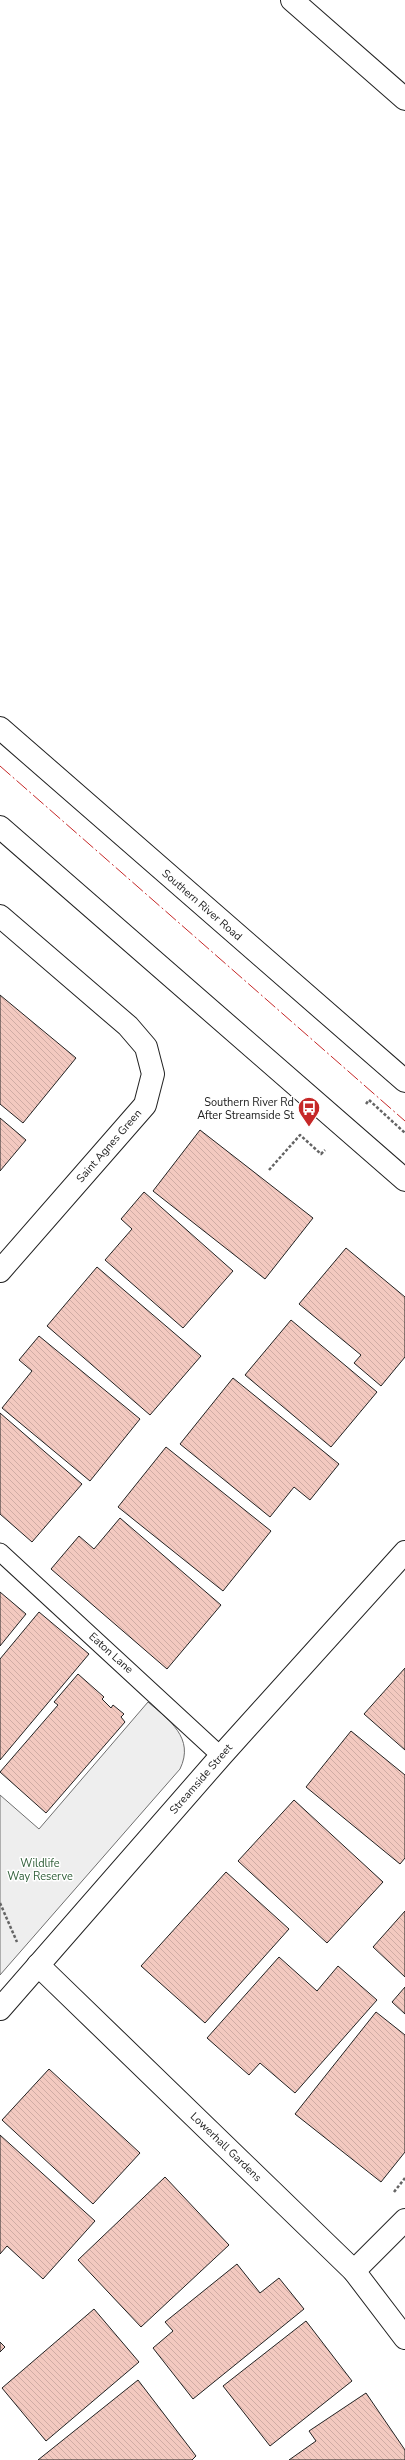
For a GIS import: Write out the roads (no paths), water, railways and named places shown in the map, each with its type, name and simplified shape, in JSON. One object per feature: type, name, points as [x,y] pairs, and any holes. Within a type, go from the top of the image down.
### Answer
[{"type":"street","points":[[292,0],[405,99]]},
{"type":"street","name":"Southern River Road","points":[[0,728],[405,1081]]},
{"type":"street","points":[[0,827],[405,1180]]},
{"type":"street","name":"Saint Agnes Green","points":[[0,916],[128,1026],[146,1047],[153,1074],[145,1105],[0,1270]]},
{"type":"street","name":"Streamside Street","points":[[0,2009],[221,1756],[405,1552]]},
{"type":"street","name":"Lowerhall Gardens","points":[[38,1966],[354,2271],[405,2338]]},
{"type":"street","points":[[354,2271],[405,2220]]},
{"type":"lane","name":"Eaton Lane","points":[[0,1552],[221,1756]]},
{"type":"place","name":"Southern River Rd After Streamside St","points":[[309,1128]]},
{"type":"park label","name":"Wildlife Way Reserve","points":[[40,1869]]}]
